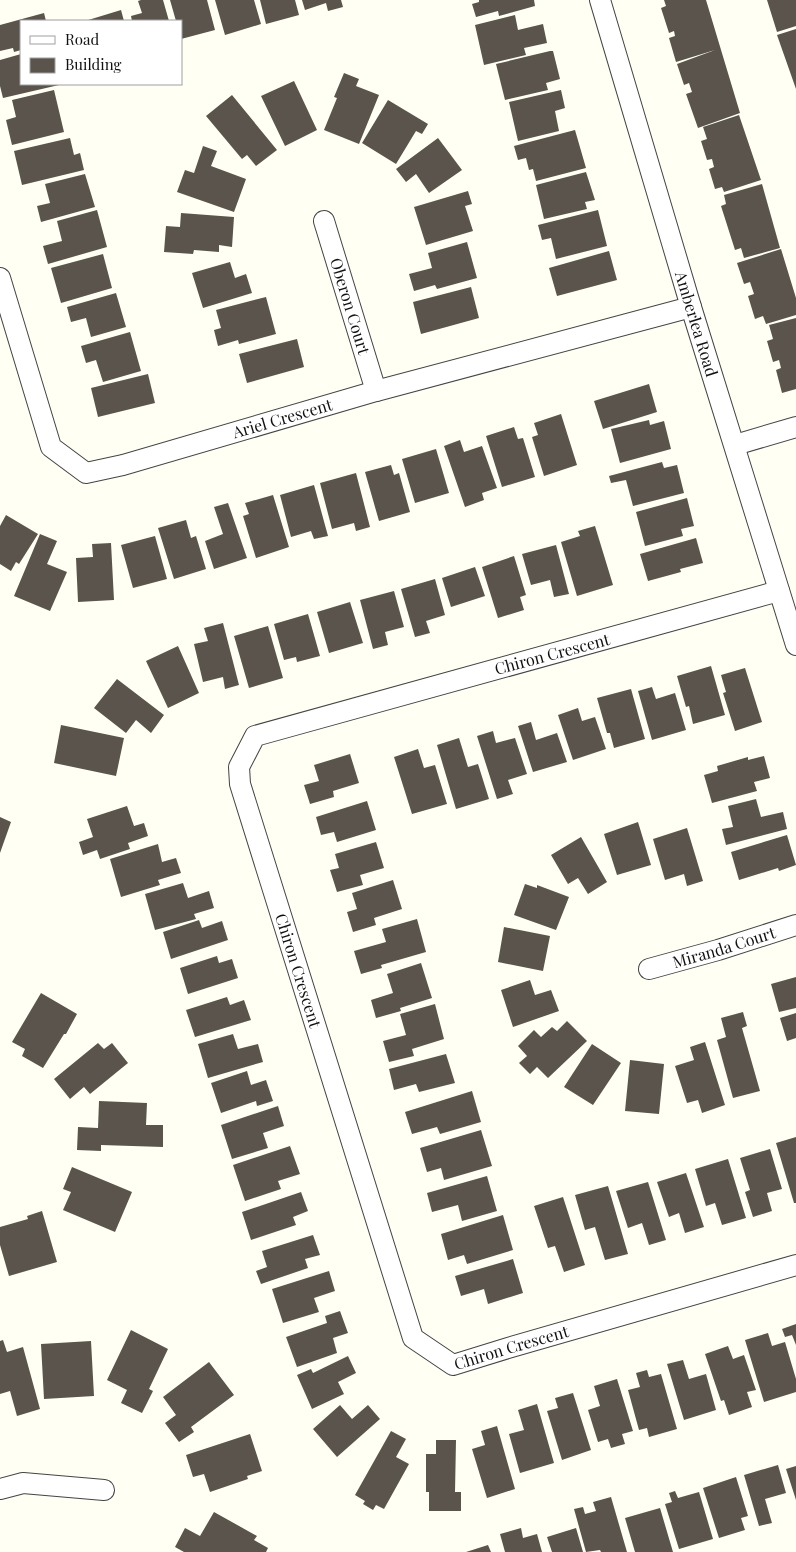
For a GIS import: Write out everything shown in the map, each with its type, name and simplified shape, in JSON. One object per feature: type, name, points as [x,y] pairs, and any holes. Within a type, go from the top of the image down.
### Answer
[{"type":"street","name":"Amberlea Road","points":[[600,0],[691,307],[796,645]]},
{"type":"street","name":"Oberon Court","points":[[324,221],[376,391]]},
{"type":"street","name":"Ariel Crescent","points":[[0,278],[51,447],[86,473],[124,465],[376,391],[691,307]]},
{"type":"street","points":[[735,445],[796,427]]},
{"type":"street","name":"Chiron Crescent","points":[[779,591],[254,736],[239,767],[243,794],[413,1338],[453,1366],[508,1348],[796,1265]]},
{"type":"street","name":"Miranda Court","points":[[649,969],[718,950],[796,925]]},
{"type":"street","points":[[0,1489],[23,1482],[104,1490]]},
{"type":"building","points":[[163,0],[169,20],[132,20],[131,16],[142,13],[138,1]]},
{"type":"building","points":[[170,0],[207,0],[215,30],[182,39],[182,20],[176,20]]},
{"type":"building","points":[[215,0],[254,0],[261,24],[225,35]]},
{"type":"building","points":[[260,0],[295,0],[299,15],[266,24]]},
{"type":"building","points":[[302,0],[341,0],[343,7],[328,11],[326,3],[305,10]]},
{"type":"building","points":[[479,0],[534,0],[535,6],[499,16],[498,11],[476,17],[472,4],[479,2]]},
{"type":"building","points":[[664,0],[706,0],[740,113],[698,128],[686,94],[692,92],[689,83],[684,85],[677,64],[715,50],[676,62],[669,38],[675,36],[674,31],[669,33],[661,8],[666,6]]},
{"type":"building","points":[[767,0],[796,0],[796,26],[777,32]]},
{"type":"building","points":[[121,10],[124,20],[88,20]]},
{"type":"building","points":[[44,13],[46,20],[20,20],[20,50],[14,52],[13,48],[0,51],[0,25]]},
{"type":"building","points":[[515,15],[518,30],[543,24],[547,43],[524,48],[526,55],[484,65],[475,25]]},
{"type":"building","points":[[796,29],[796,89],[777,35]]},
{"type":"building","points":[[553,51],[560,79],[546,83],[548,90],[505,100],[496,64]]},
{"type":"building","points":[[20,54],[20,85],[59,85],[3,98],[0,86],[0,60]]},
{"type":"building","points":[[344,73],[359,79],[356,86],[379,95],[359,144],[324,130],[337,98],[334,97]]},
{"type":"building","points":[[294,81],[317,130],[285,146],[261,96]]},
{"type":"building","points":[[54,90],[64,132],[12,145],[6,120],[16,117],[12,100]]},
{"type":"building","points":[[561,90],[565,108],[555,111],[559,131],[518,141],[509,102]]},
{"type":"building","points":[[232,95],[277,150],[256,166],[247,155],[242,159],[206,116]]},
{"type":"building","points":[[388,100],[428,124],[422,134],[416,131],[396,164],[362,143]]},
{"type":"building","points":[[739,115],[761,180],[724,192],[722,187],[715,189],[709,169],[714,167],[712,159],[707,160],[701,141],[707,139],[703,127]]},
{"type":"building","points":[[575,130],[586,168],[536,181],[533,169],[529,170],[526,158],[518,160],[514,146]]},
{"type":"building","points":[[70,138],[74,155],[80,153],[84,170],[22,185],[14,151]]},
{"type":"building","points":[[438,138],[462,170],[429,193],[416,174],[406,182],[396,169]]},
{"type":"building","points":[[203,146],[217,151],[211,166],[246,179],[234,212],[177,192],[185,170],[194,173]]},
{"type":"building","points":[[586,172],[595,200],[585,202],[587,209],[544,219],[536,185]]},
{"type":"building","points":[[85,174],[95,207],[41,222],[37,206],[50,203],[45,184]]},
{"type":"building","points":[[762,184],[780,248],[744,258],[741,248],[735,250],[721,206],[726,204],[724,195]]},
{"type":"building","points":[[468,191],[472,204],[465,206],[473,231],[426,245],[414,207]]},
{"type":"building","points":[[97,210],[107,247],[48,264],[43,246],[62,241],[57,221]]},
{"type":"building","points":[[598,210],[607,246],[556,259],[551,238],[542,240],[538,225]]},
{"type":"building","points":[[181,213],[234,217],[232,247],[219,245],[219,252],[194,250],[193,254],[164,252],[166,226],[180,227]]},
{"type":"building","points":[[467,242],[477,278],[437,289],[435,285],[414,291],[409,274],[432,268],[428,253]]},
{"type":"building","points":[[781,249],[796,298],[796,315],[766,324],[763,316],[755,319],[748,296],[754,294],[750,282],[744,284],[737,263]]},
{"type":"building","points":[[609,251],[617,280],[557,296],[549,268]]},
{"type":"building","points":[[103,254],[112,288],[61,303],[51,268]]},
{"type":"building","points":[[230,262],[235,278],[246,274],[252,293],[203,308],[192,273]]},
{"type":"building","points":[[471,287],[479,318],[421,334],[413,302]]},
{"type":"building","points":[[116,293],[126,327],[91,337],[86,318],[71,322],[67,307]]},
{"type":"building","points":[[266,297],[276,334],[239,344],[238,340],[218,346],[214,330],[221,328],[216,310]]},
{"type":"building","points":[[796,318],[796,389],[782,393],[776,370],[781,368],[779,360],[773,362],[767,341],[773,339],[769,325]]},
{"type":"building","points":[[130,332],[141,371],[103,382],[96,360],[86,363],[81,346]]},
{"type":"building","points":[[297,339],[304,367],[247,383],[239,354]]},
{"type":"building","points":[[148,374],[155,403],[98,417],[91,388]]},
{"type":"building","points":[[649,384],[657,412],[603,429],[594,401]]},
{"type":"building","points":[[561,414],[577,465],[544,476],[532,437],[538,435],[534,423]]},
{"type":"building","points":[[649,420],[650,425],[664,421],[671,449],[620,463],[611,429]]},
{"type":"building","points":[[514,427],[518,439],[523,438],[535,477],[502,487],[486,436]]},
{"type":"building","points":[[460,440],[464,452],[482,446],[497,488],[482,493],[484,500],[465,507],[444,446]]},
{"type":"building","points":[[436,449],[449,493],[415,503],[402,459]]},
{"type":"building","points":[[662,462],[664,468],[677,465],[684,493],[633,506],[626,480],[611,483],[609,476]]},
{"type":"building","points":[[391,465],[394,475],[399,473],[410,512],[379,521],[365,472]]},
{"type":"building","points":[[356,473],[370,527],[356,531],[354,523],[332,529],[320,483]]},
{"type":"building","points":[[314,485],[328,536],[314,539],[311,531],[291,537],[280,495]]},
{"type":"building","points":[[273,495],[289,547],[256,558],[243,516],[249,514],[245,503]]},
{"type":"building","points":[[687,498],[694,526],[681,529],[683,536],[645,546],[636,512]]},
{"type":"building","points":[[228,503],[247,558],[214,569],[205,541],[223,534],[214,507]]},
{"type":"building","points":[[6,515],[38,534],[19,564],[16,562],[11,571],[0,564],[0,526]]},
{"type":"building","points":[[186,520],[191,538],[196,536],[206,569],[174,579],[158,528]]},
{"type":"building","points":[[595,526],[613,585],[577,596],[561,542],[580,536],[578,531]]},
{"type":"building","points":[[40,534],[57,541],[47,564],[67,572],[50,611],[14,596]]},
{"type":"building","points":[[155,536],[167,579],[133,588],[121,545]]},
{"type":"building","points":[[696,538],[703,563],[680,569],[681,572],[648,581],[640,554]]},
{"type":"building","points":[[111,543],[114,600],[78,602],[76,558],[93,557],[92,544]]},
{"type":"building","points":[[556,545],[569,594],[554,597],[550,580],[531,585],[522,554]]},
{"type":"building","points":[[514,556],[526,595],[520,597],[524,610],[498,618],[482,567]]},
{"type":"building","points":[[475,567],[485,596],[451,607],[442,578]]},
{"type":"building","points":[[435,579],[445,615],[426,621],[430,633],[415,637],[401,589]]},
{"type":"building","points":[[394,591],[404,627],[385,632],[388,645],[373,649],[360,600]]},
{"type":"building","points":[[350,602],[363,643],[329,653],[317,612]]},
{"type":"building","points":[[308,614],[320,656],[297,662],[296,657],[284,660],[274,624]]},
{"type":"building","points":[[223,623],[239,685],[225,689],[223,677],[203,682],[194,644],[208,641],[204,628]]},
{"type":"building","points":[[268,626],[283,678],[249,688],[234,636]]},
{"type":"building","points":[[178,646],[199,693],[168,708],[146,661]]},
{"type":"building","points":[[711,666],[725,715],[693,724],[689,706],[686,707],[677,676]]},
{"type":"building","points":[[745,668],[762,722],[735,731],[723,693],[726,692],[721,675]]},
{"type":"building","points":[[117,679],[164,715],[151,733],[136,720],[126,733],[94,708]]},
{"type":"building","points":[[652,687],[656,699],[675,693],[686,730],[652,740],[638,691]]},
{"type":"building","points":[[631,689],[645,739],[614,748],[610,733],[607,733],[597,698]]},
{"type":"building","points":[[578,708],[582,721],[595,717],[606,749],[573,760],[558,715]]},
{"type":"building","points":[[531,722],[536,740],[557,733],[567,762],[533,772],[518,726]]},
{"type":"building","points":[[61,725],[124,738],[116,776],[54,763]]},
{"type":"building","points":[[493,731],[496,743],[515,738],[527,774],[508,780],[513,794],[497,799],[477,736]]},
{"type":"building","points":[[459,738],[468,767],[478,764],[489,799],[456,809],[437,745]]},
{"type":"building","points":[[418,749],[424,768],[435,765],[447,804],[412,814],[394,757]]},
{"type":"building","points":[[350,754],[359,783],[333,791],[334,797],[310,804],[304,785],[319,781],[314,765]]},
{"type":"building","points":[[764,756],[770,778],[754,782],[757,791],[712,803],[704,775],[718,771],[717,766],[748,757],[748,760]]},
{"type":"building","points":[[756,799],[761,817],[783,812],[787,829],[726,845],[722,829],[733,827],[728,806]]},
{"type":"building","points":[[367,801],[376,830],[337,842],[334,832],[321,835],[316,817]]},
{"type":"building","points":[[127,806],[134,826],[144,823],[148,836],[128,843],[130,849],[100,859],[97,850],[83,855],[79,842],[93,837],[87,819]]},
{"type":"building","points":[[0,817],[11,822],[0,853]]},
{"type":"building","points":[[638,822],[651,865],[617,875],[604,834]]},
{"type":"building","points":[[687,828],[703,881],[687,886],[684,874],[665,880],[653,839]]},
{"type":"building","points":[[787,835],[796,865],[779,871],[778,868],[739,880],[731,852]]},
{"type":"building","points":[[581,837],[607,882],[588,894],[578,878],[568,884],[551,855]]},
{"type":"building","points":[[376,842],[384,868],[360,875],[363,885],[337,892],[330,870],[339,868],[335,854]]},
{"type":"building","points":[[158,844],[162,862],[176,858],[181,873],[158,880],[160,885],[121,897],[110,859]]},
{"type":"building","points":[[393,880],[402,909],[374,918],[376,925],[353,932],[347,912],[357,909],[352,893]]},
{"type":"building","points":[[183,883],[188,898],[209,891],[214,908],[194,914],[196,919],[155,930],[145,894]]},
{"type":"building","points":[[525,884],[537,888],[537,885],[569,897],[556,930],[514,915]]},
{"type":"building","points":[[417,919],[426,952],[381,965],[382,968],[361,974],[354,951],[386,942],[382,929]]},
{"type":"building","points":[[199,920],[202,928],[222,921],[228,940],[171,959],[163,932]]},
{"type":"building","points":[[504,927],[550,936],[543,971],[498,962]]},
{"type":"building","points":[[217,956],[219,963],[232,959],[238,978],[188,994],[180,968]]},
{"type":"building","points":[[421,963],[432,998],[400,1008],[401,1011],[376,1018],[371,1000],[393,993],[387,974]]},
{"type":"building","points":[[796,977],[796,1008],[779,1012],[771,984]]},
{"type":"building","points":[[530,980],[535,995],[551,990],[559,1011],[513,1027],[501,990]]},
{"type":"building","points":[[41,993],[77,1014],[43,1068],[22,1056],[25,1049],[12,1042]]},
{"type":"building","points":[[227,997],[230,1005],[244,1000],[251,1020],[195,1037],[186,1010]]},
{"type":"building","points":[[435,1004],[444,1039],[412,1049],[414,1056],[389,1062],[383,1041],[406,1035],[400,1014]]},
{"type":"building","points":[[743,1012],[747,1026],[742,1028],[760,1091],[733,1098],[717,1040],[726,1037],[721,1018]]},
{"type":"building","points":[[796,1013],[796,1038],[787,1041],[780,1018]]},
{"type":"building","points":[[567,1021],[587,1041],[548,1078],[537,1067],[530,1074],[519,1063],[527,1056],[518,1046],[534,1030],[541,1037],[552,1027],[557,1031]]},
{"type":"building","points":[[233,1034],[238,1049],[258,1044],[263,1062],[208,1078],[198,1044]]},
{"type":"building","points":[[705,1042],[725,1105],[702,1113],[698,1100],[687,1103],[675,1066],[694,1060],[690,1047]]},
{"type":"building","points":[[98,1043],[104,1049],[112,1043],[128,1063],[90,1094],[84,1087],[70,1099],[54,1079]]},
{"type":"building","points":[[592,1044],[621,1063],[593,1105],[564,1087]]},
{"type":"building","points":[[446,1054],[455,1083],[419,1092],[416,1084],[394,1090],[389,1069]]},
{"type":"building","points":[[630,1060],[664,1064],[659,1114],[625,1111]]},
{"type":"building","points":[[247,1071],[251,1085],[266,1080],[273,1101],[257,1106],[256,1101],[221,1113],[211,1083]]},
{"type":"building","points":[[472,1091],[481,1122],[440,1134],[437,1127],[412,1134],[405,1112]]},
{"type":"building","points":[[99,1101],[147,1103],[146,1125],[163,1125],[163,1147],[101,1145],[101,1151],[77,1150],[78,1127],[98,1128]]},
{"type":"building","points":[[278,1106],[284,1126],[263,1133],[268,1148],[232,1159],[221,1125]]},
{"type":"building","points":[[481,1130],[492,1166],[444,1180],[441,1168],[427,1172],[420,1148]]},
{"type":"building","points":[[796,1137],[796,1203],[794,1203],[776,1143]]},
{"type":"building","points":[[290,1146],[300,1174],[278,1181],[281,1189],[245,1201],[233,1165]]},
{"type":"building","points":[[770,1149],[782,1189],[767,1193],[772,1211],[753,1217],[745,1192],[750,1190],[740,1158]]},
{"type":"building","points":[[728,1159],[746,1218],[722,1225],[715,1203],[706,1206],[695,1169]]},
{"type":"building","points":[[72,1167],[132,1192],[115,1232],[63,1210],[71,1192],[63,1189]]},
{"type":"building","points":[[686,1173],[704,1227],[685,1233],[679,1213],[669,1217],[657,1182]]},
{"type":"building","points":[[487,1176],[497,1211],[462,1221],[458,1205],[432,1212],[427,1193]]},
{"type":"building","points":[[648,1182],[666,1240],[649,1245],[642,1223],[628,1228],[616,1191]]},
{"type":"building","points":[[608,1186],[628,1254],[605,1260],[595,1227],[585,1230],[575,1195]]},
{"type":"building","points":[[301,1192],[308,1211],[293,1217],[296,1225],[251,1240],[242,1212]]},
{"type":"building","points":[[563,1197],[585,1265],[564,1272],[555,1246],[548,1248],[534,1206]]},
{"type":"building","points":[[42,1211],[57,1262],[9,1276],[0,1245],[0,1227],[28,1219],[27,1216]]},
{"type":"building","points":[[503,1215],[513,1250],[467,1264],[464,1255],[448,1260],[441,1234]]},
{"type":"building","points":[[313,1235],[320,1255],[305,1259],[308,1268],[261,1284],[256,1271],[267,1267],[262,1251]]},
{"type":"building","points":[[513,1259],[523,1293],[488,1304],[484,1289],[461,1296],[455,1276]]},
{"type":"building","points":[[329,1271],[335,1291],[314,1298],[319,1312],[283,1323],[272,1289]]},
{"type":"building","points":[[340,1311],[348,1333],[333,1338],[337,1353],[297,1367],[286,1337],[327,1323],[325,1316]]},
{"type":"building","points":[[796,1324],[796,1345],[792,1335],[785,1337],[782,1329]]},
{"type":"building","points":[[131,1330],[168,1349],[149,1389],[153,1391],[142,1413],[121,1403],[127,1390],[107,1380]]},
{"type":"building","points":[[768,1333],[772,1346],[785,1342],[796,1379],[796,1392],[764,1402],[745,1340]]},
{"type":"building","points":[[3,1340],[7,1352],[23,1347],[40,1409],[17,1416],[10,1391],[0,1394],[0,1341]]},
{"type":"building","points":[[91,1341],[94,1396],[44,1399],[41,1344]]},
{"type":"building","points":[[728,1346],[733,1359],[744,1355],[756,1390],[747,1392],[752,1407],[729,1415],[724,1400],[721,1401],[705,1354]]},
{"type":"building","points":[[348,1356],[356,1373],[338,1382],[344,1394],[312,1409],[297,1375],[311,1369],[313,1373]]},
{"type":"building","points":[[683,1360],[689,1379],[706,1374],[716,1410],[684,1420],[667,1364]]},
{"type":"building","points":[[209,1362],[234,1395],[191,1427],[194,1432],[179,1442],[165,1423],[176,1415],[163,1397]]},
{"type":"building","points":[[647,1370],[649,1377],[661,1374],[677,1429],[649,1437],[647,1428],[639,1430],[628,1390],[640,1387],[636,1373]]},
{"type":"building","points":[[617,1379],[633,1431],[622,1434],[625,1444],[611,1448],[608,1439],[598,1442],[588,1410],[600,1406],[594,1386]]},
{"type":"building","points":[[573,1393],[591,1450],[562,1460],[547,1411],[558,1408],[555,1398]]},
{"type":"building","points":[[537,1404],[554,1463],[520,1473],[509,1434],[524,1430],[518,1410]]},
{"type":"building","points":[[340,1405],[352,1419],[368,1405],[380,1419],[337,1457],[313,1429]]},
{"type":"building","points":[[497,1426],[515,1489],[487,1498],[472,1449],[485,1445],[481,1431]]},
{"type":"building","points":[[391,1431],[406,1439],[396,1457],[409,1464],[384,1509],[376,1505],[373,1510],[363,1504],[365,1501],[355,1495]]},
{"type":"building","points":[[250,1434],[262,1471],[247,1476],[248,1479],[210,1492],[204,1474],[193,1477],[186,1455]]},
{"type":"building","points":[[436,1440],[456,1440],[455,1492],[461,1492],[461,1511],[429,1511],[429,1492],[426,1492],[426,1454],[436,1454]]},
{"type":"building","points":[[778,1465],[786,1493],[765,1499],[772,1523],[759,1526],[744,1475]]},
{"type":"building","points":[[796,1466],[796,1500],[786,1469]]},
{"type":"building","points":[[736,1477],[748,1516],[741,1518],[745,1530],[719,1538],[703,1488]]},
{"type":"building","points":[[675,1491],[678,1498],[699,1492],[713,1539],[679,1549],[665,1504],[672,1502],[669,1493]]},
{"type":"building","points":[[611,1497],[627,1552],[601,1552],[600,1550],[586,1552],[574,1509],[583,1507],[585,1514],[596,1511],[593,1502]]},
{"type":"building","points":[[660,1508],[673,1552],[635,1552],[625,1518]]},
{"type":"building","points":[[214,1512],[257,1536],[254,1540],[268,1548],[266,1552],[184,1552],[175,1547],[185,1528],[200,1536]]},
{"type":"building","points":[[521,1528],[523,1538],[537,1534],[542,1552],[505,1552],[500,1534]]},
{"type":"building","points":[[576,1528],[583,1552],[552,1552],[547,1537]]},
{"type":"building","points":[[488,1545],[491,1552],[466,1552]]}]
